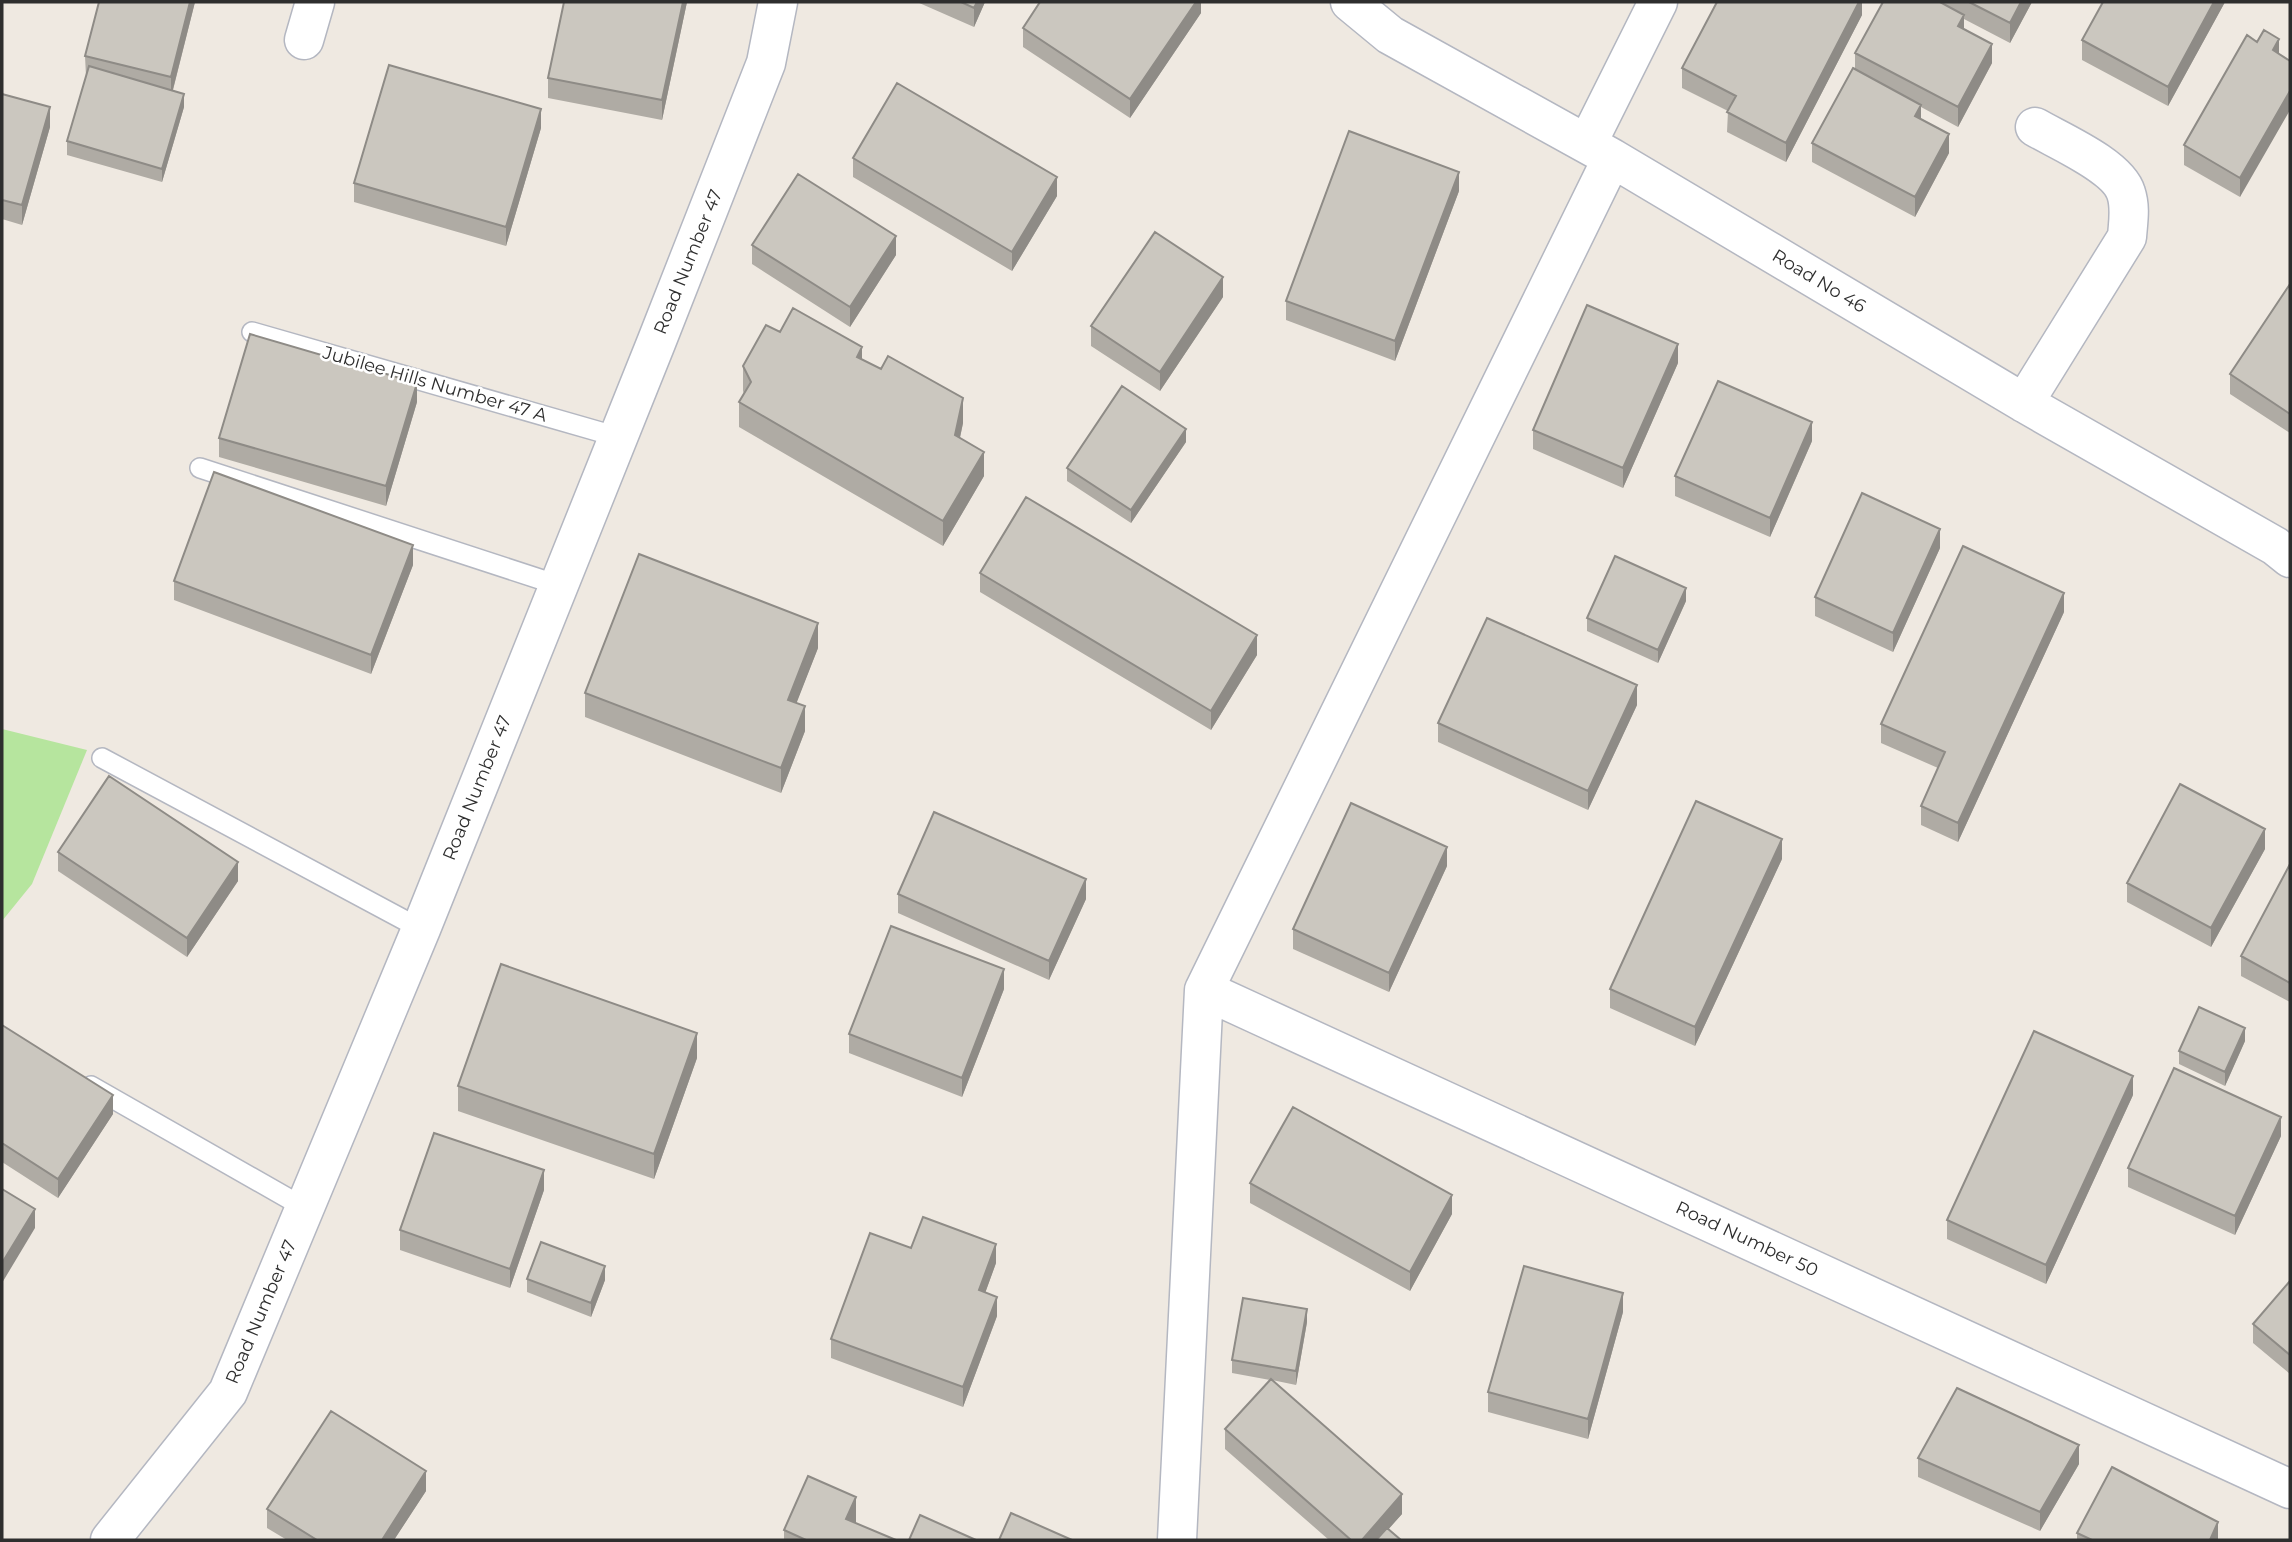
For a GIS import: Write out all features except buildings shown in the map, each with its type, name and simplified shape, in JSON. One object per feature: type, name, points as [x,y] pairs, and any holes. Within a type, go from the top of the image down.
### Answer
[{"type":"street","points":[[304,40],[315,2]]},
{"type":"street","name":"Road Number 47","points":[[110,1540],[228,1392],[421,929],[766,63],[778,2]]},
{"type":"street","name":"Road No 46","points":[[1350,2],[1390,36],[1600,151],[2024,403],[2275,545],[2290,558]]},
{"type":"street","points":[[1177,1540],[1204,990],[1600,151],[1658,2]]},
{"type":"street","points":[[2024,403],[2127,237],[2129,214],[2126,191],[2114,175],[2035,127]]},
{"type":"street","name":"Road Number 50","points":[[1204,990],[2290,1489]]},
{"type":"lane","name":"Jubilee Hills Number 47 A","points":[[252,331],[618,437]]},
{"type":"lane","points":[[200,468],[558,585]]},
{"type":"lane","points":[[102,758],[421,929]]},
{"type":"lane","points":[[87,1084],[305,1208]]},
{"type":"green space","points":[[2,729],[87,750],[32,884],[2,921]]}]
